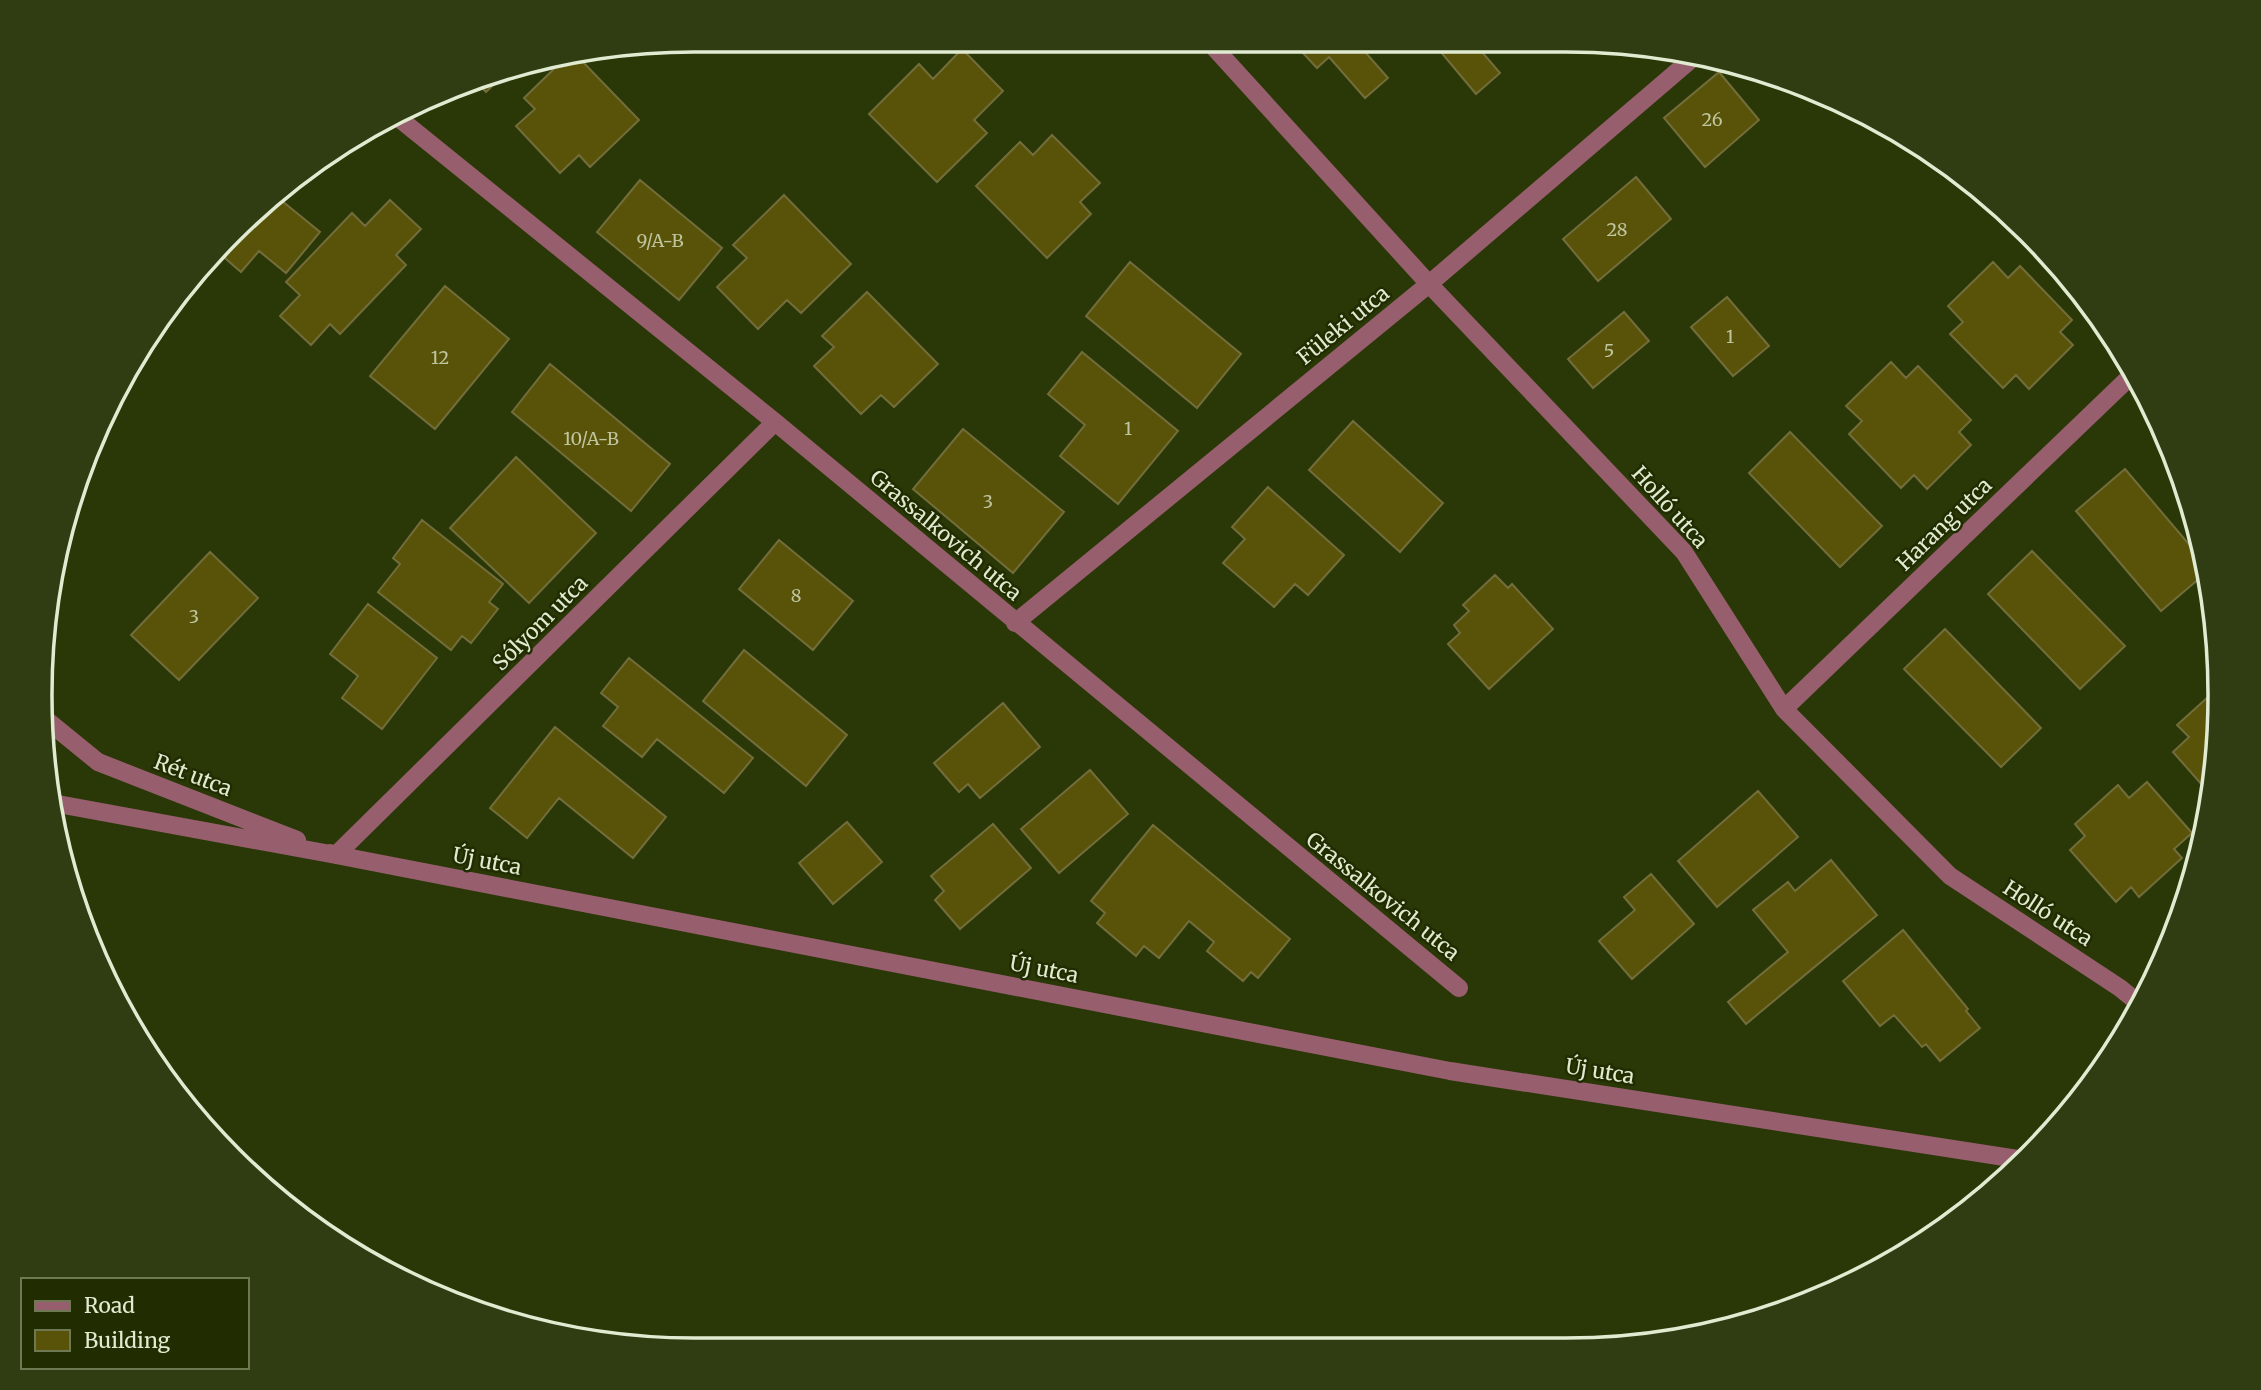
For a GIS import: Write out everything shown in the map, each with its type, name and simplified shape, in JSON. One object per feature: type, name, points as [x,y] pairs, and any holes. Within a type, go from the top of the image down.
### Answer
[{"type":"street","name":"Holló utca","points":[[1218,52],[1429,284],[1684,552],[1784,709],[1950,876],[2132,998]]},
{"type":"street","name":"Füleki utca","points":[[1016,623],[1429,284],[1686,64]]},
{"type":"street","name":"Grassalkovich utca","points":[[404,123],[775,422],[1459,988]]},
{"type":"street","name":"Harang utca","points":[[1784,709],[2126,381]]},
{"type":"street","name":"Sólyom utca","points":[[337,855],[775,422]]},
{"type":"street","name":"Rét utca","points":[[53,726],[98,762],[337,855]]},
{"type":"street","name":"Új utca","points":[[62,805],[337,855],[1450,1071],[2011,1158]]},
{"type":"building","points":[[959,52],[965,52],[1003,91],[974,120],[987,133],[937,182],[869,114],[919,64],[933,79]]},
{"type":"building","points":[[1365,52],[1388,78],[1365,98],[1329,57],[1317,68],[1303,53]]},
{"type":"building","points":[[1441,52],[1482,52],[1500,73],[1476,94]]},
{"type":"building","points":[[584,63],[639,120],[590,167],[579,155],[560,173],[516,126],[535,109],[524,98],[554,68]]},
{"type":"building","points":[[1719,72],[1759,120],[1705,167],[1664,118]]},
{"type":"building","points":[[1052,135],[1100,183],[1080,202],[1091,214],[1047,258],[976,186],[1020,142],[1033,155]]},
{"type":"building","points":[[1636,177],[1671,219],[1598,281],[1563,239]]},
{"type":"building","points":[[640,180],[722,248],[679,300],[597,232]]},
{"type":"building","points":[[784,195],[851,264],[801,313],[787,300],[758,329],[717,287],[747,258],[733,245]]},
{"type":"building","points":[[390,200],[421,229],[396,255],[406,265],[340,334],[330,324],[311,345],[280,316],[300,295],[286,282],[352,213],[365,226]]},
{"type":"building","points":[[283,202],[320,232],[286,273],[259,251],[241,272],[225,258]]},
{"type":"building","points":[[1130,262],[1241,354],[1197,408],[1086,316]]},
{"type":"building","points":[[1993,262],[2008,278],[2020,266],[2072,320],[2060,332],[2073,345],[2029,389],[2016,375],[2003,388],[1950,334],[1963,322],[1948,306]]},
{"type":"building","points":[[445,286],[509,339],[435,429],[370,376]]},
{"type":"building","points":[[867,292],[938,364],[894,407],[881,395],[861,414],[814,366],[834,347],[822,336]]},
{"type":"building","points":[[1727,297],[1769,346],[1733,376],[1691,327]]},
{"type":"building","points":[[1624,312],[1649,341],[1593,388],[1568,359]]},
{"type":"building","points":[[1082,352],[1178,431],[1118,504],[1060,456],[1085,425],[1048,394]]},
{"type":"building","points":[[1891,362],[1906,378],[1918,366],[1971,420],[1959,432],[1971,445],[1927,489],[1914,475],[1901,488],[1849,434],[1862,421],[1846,406]]},
{"type":"building","points":[[550,364],[670,464],[631,511],[512,412]]},
{"type":"building","points":[[1353,421],[1443,503],[1400,552],[1309,470]]},
{"type":"building","points":[[963,429],[1064,512],[1013,573],[913,489]]},
{"type":"building","points":[[1790,432],[1882,526],[1840,567],[1749,473]]},
{"type":"building","points":[[516,457],[596,533],[529,603],[450,528]]},
{"type":"building","points":[[2125,469],[2191,547],[2198,580],[2161,611],[2076,511]]},
{"type":"building","points":[[1268,487],[1344,555],[1308,595],[1295,584],[1274,607],[1223,563],[1245,539],[1232,527]]},
{"type":"building","points":[[422,520],[503,584],[489,602],[498,609],[471,643],[462,636],[451,650],[378,592],[400,564],[393,558]]},
{"type":"building","points":[[779,540],[853,601],[813,650],[739,589]]},
{"type":"building","points":[[2032,551],[2125,646],[2080,689],[1988,594]]},
{"type":"building","points":[[210,552],[258,598],[179,680],[131,635]]},
{"type":"building","points":[[1495,575],[1508,588],[1512,584],[1553,629],[1489,689],[1448,644],[1460,633],[1454,625],[1469,611],[1463,605]]},
{"type":"building","points":[[368,604],[437,658],[382,729],[342,698],[358,676],[330,654]]},
{"type":"building","points":[[1945,629],[2041,728],[2001,767],[1904,669]]},
{"type":"building","points":[[744,650],[847,735],[806,786],[703,701]]},
{"type":"building","points":[[629,658],[753,758],[724,793],[657,739],[642,757],[603,726],[618,707],[601,693]]},
{"type":"building","points":[[2208,697],[2202,785],[2173,752],[2189,737],[2177,725]]},
{"type":"building","points":[[1003,703],[1040,747],[980,798],[968,784],[959,792],[934,763]]},
{"type":"building","points":[[555,727],[666,817],[633,858],[559,798],[527,838],[490,808]]},
{"type":"building","points":[[1090,770],[1128,814],[1059,873],[1021,829]]},
{"type":"building","points":[[2147,782],[2192,833],[2174,849],[2182,858],[2139,897],[2131,887],[2116,902],[2070,850],[2085,836],[2075,824],[2118,785],[2129,798]]},
{"type":"building","points":[[1758,791],[1798,837],[1717,907],[1678,861]]},
{"type":"building","points":[[847,822],[882,862],[833,904],[799,863]]},
{"type":"building","points":[[993,824],[1031,868],[960,929],[935,900],[944,891],[931,876]]},
{"type":"building","points":[[1153,825],[1290,939],[1258,978],[1251,972],[1243,981],[1207,951],[1214,942],[1189,921],[1159,958],[1144,946],[1136,956],[1097,923],[1105,913],[1091,901]]},
{"type":"building","points":[[1831,860],[1877,915],[1746,1024],[1728,1002],[1788,952],[1753,910],[1788,882],[1795,891]]},
{"type":"building","points":[[1651,874],[1694,924],[1632,979],[1599,941],[1635,910],[1624,897]]},
{"type":"building","points":[[1903,930],[1968,1009],[1966,1011],[1980,1028],[1940,1061],[1926,1044],[1922,1047],[1894,1015],[1880,1026],[1843,981]]}]
